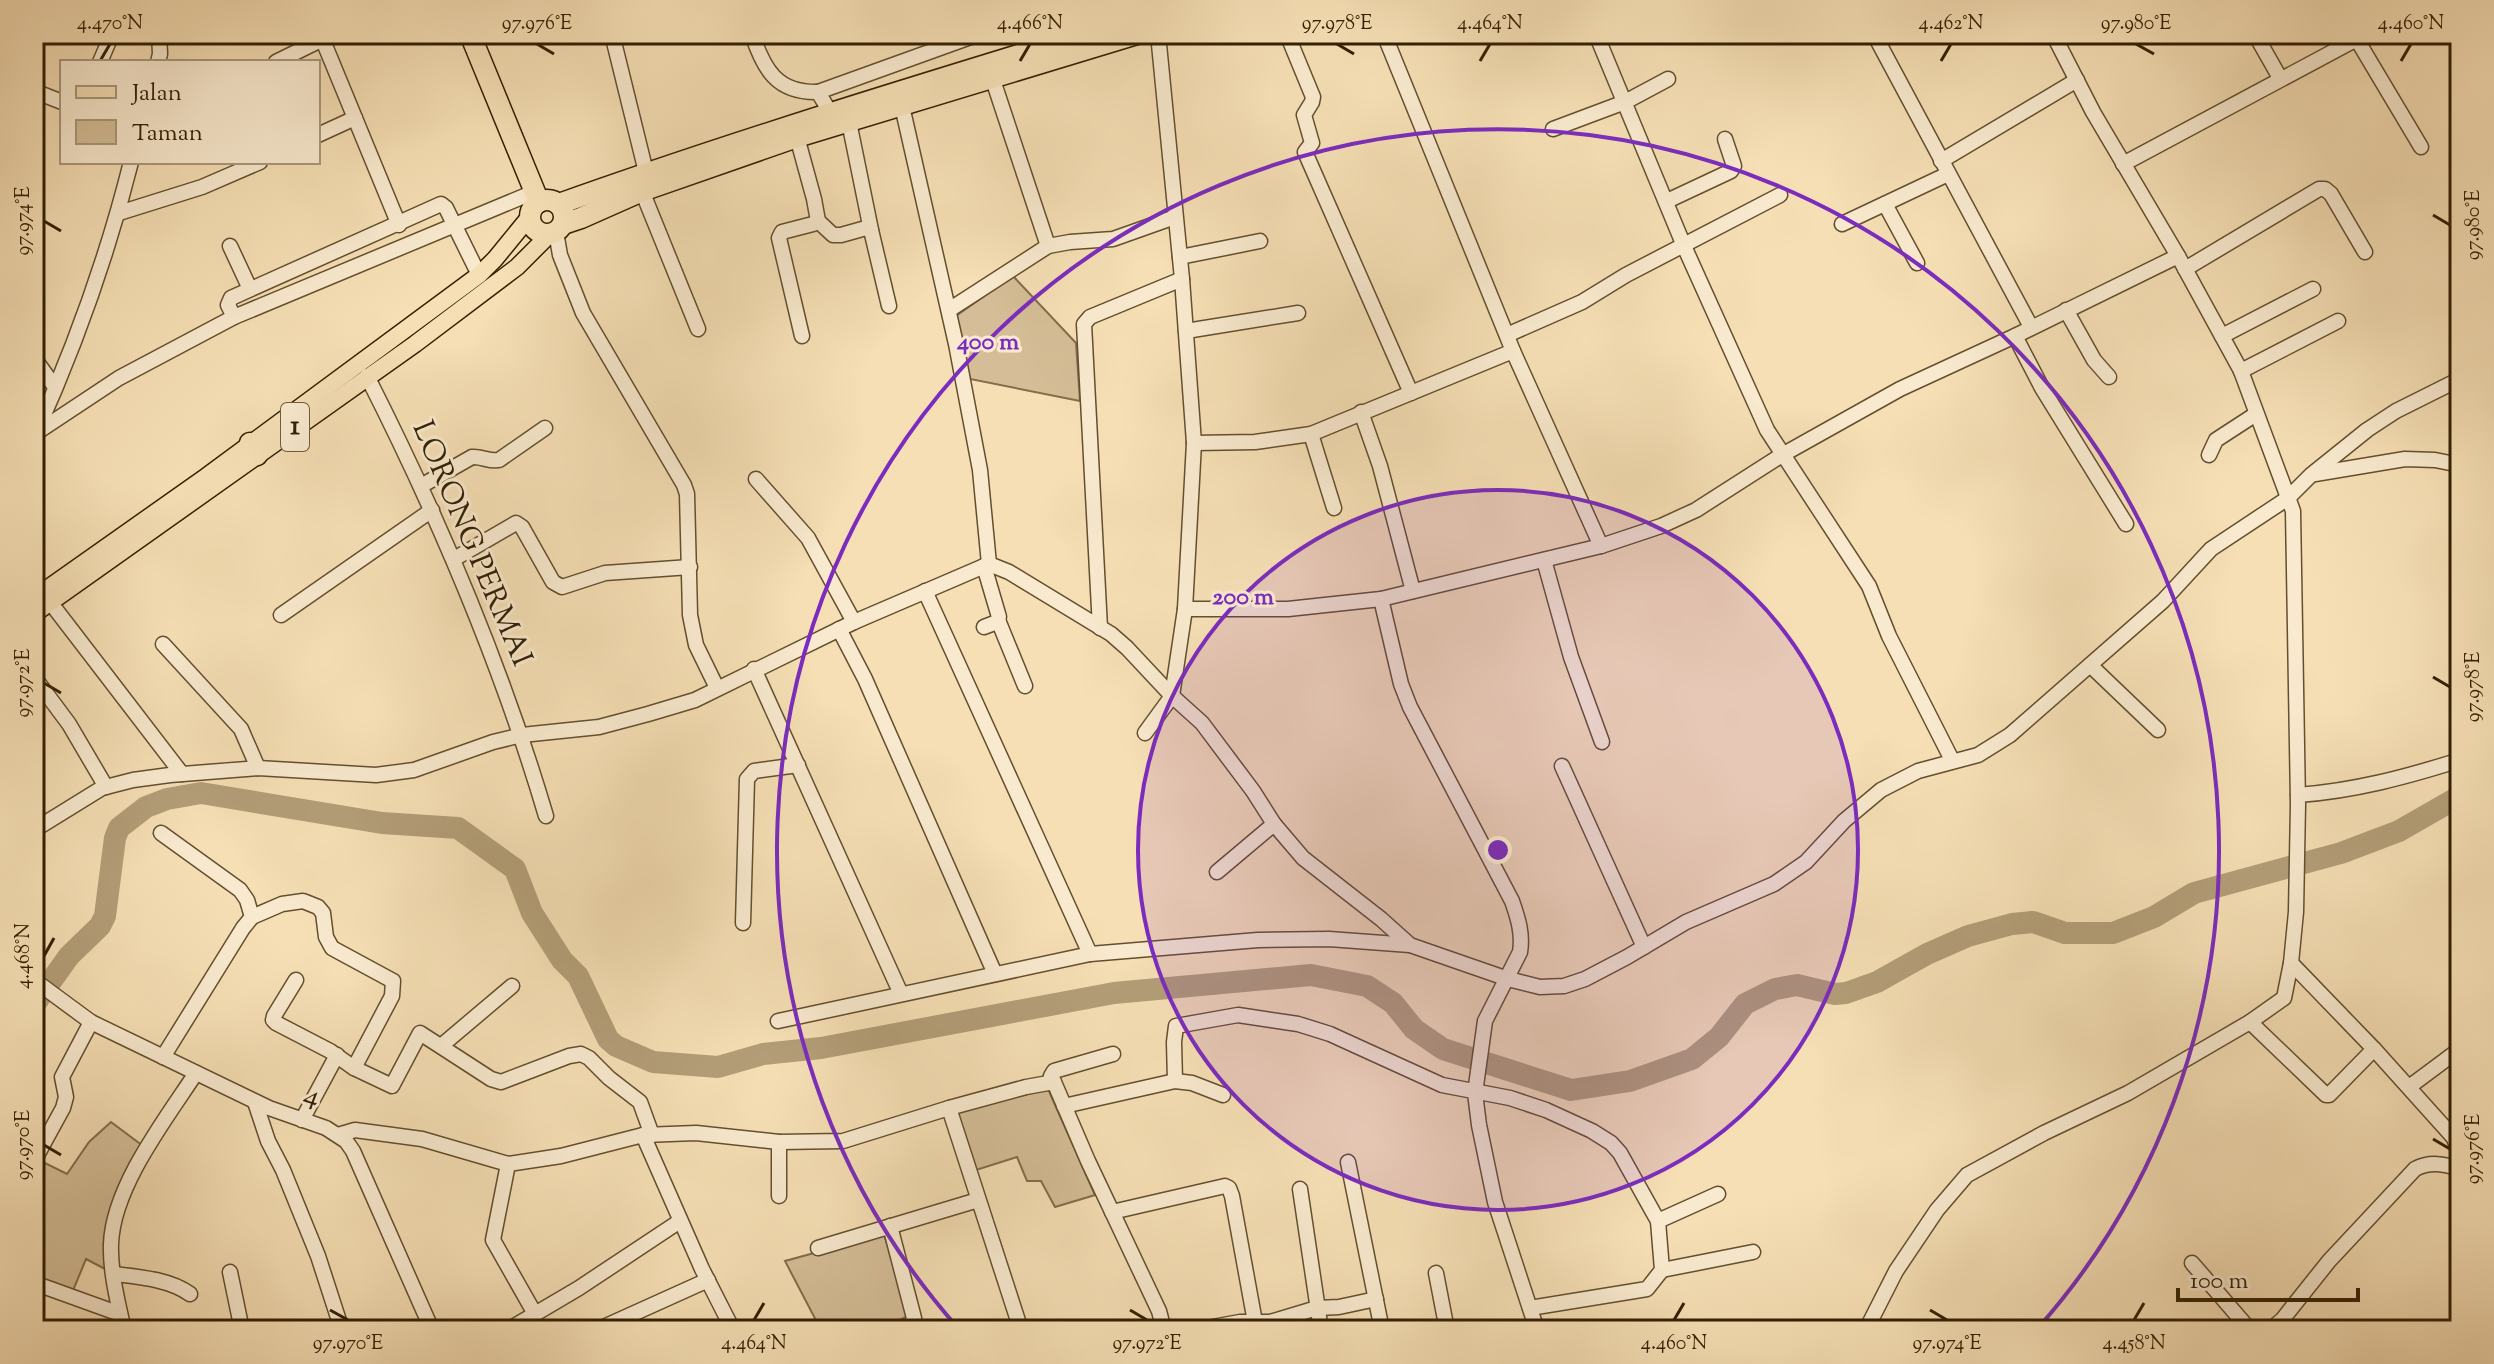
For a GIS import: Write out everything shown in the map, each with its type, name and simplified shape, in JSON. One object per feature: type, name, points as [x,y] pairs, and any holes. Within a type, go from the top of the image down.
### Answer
[{"type":"highway","points":[[470,34],[547,215]]},
{"type":"highway","name":"1","points":[[547,215],[1087,34]]},
{"type":"highway","name":"1","points":[[644,182],[797,137],[837,120],[902,106],[1137,34]]},
{"type":"main road","name":"1","points":[[34,614],[42,600],[254,449],[479,275],[547,215]]},
{"type":"main road","name":"1","points":[[254,449],[415,344],[517,267],[547,215]]},
{"type":"street","points":[[101,60],[112,34]]},
{"type":"street","points":[[158,60],[159,34]]},
{"type":"street","points":[[612,34],[644,182],[698,329]]},
{"type":"street","points":[[752,34],[768,73],[774,79],[800,91],[818,92],[979,34]]},
{"type":"street","points":[[1145,733],[1172,696],[1185,609],[1194,443],[1182,279],[1158,34]]},
{"type":"street","points":[[1287,34],[1313,97],[1304,115],[1312,143],[1305,152],[1411,393]]},
{"type":"street","points":[[1384,34],[1513,351],[1601,546]]},
{"type":"street","points":[[1596,34],[1684,246],[1767,430],[1869,586],[1889,636],[1952,760]]},
{"type":"street","points":[[1874,34],[2031,327]]},
{"type":"street","points":[[1866,1330],[1896,1271],[1937,1210],[1967,1175],[2044,1133],[2128,1093],[2250,1022],[2282,1001],[2291,963],[2296,912],[2298,799],[2293,511],[2241,371],[2053,34]]},
{"type":"street","points":[[2255,34],[2280,78]]},
{"type":"street","points":[[280,60],[327,36],[355,118],[399,225]]},
{"type":"street","points":[[2123,164],[2361,36],[2421,147]]},
{"type":"street","points":[[992,77],[1048,246]]},
{"type":"street","points":[[1553,129],[1625,102],[1668,79]]},
{"type":"street","points":[[1842,224],[1885,204],[2077,80]]},
{"type":"street","points":[[34,91],[60,101]]},
{"type":"street","points":[[818,92],[837,120],[871,230],[889,306]]},
{"type":"street","points":[[902,106],[949,310],[980,470],[986,565],[998,620],[1025,686]]},
{"type":"street","points":[[320,134],[355,118]]},
{"type":"street","points":[[797,137],[818,221],[833,235],[866,228],[871,230]]},
{"type":"street","points":[[1667,201],[1731,171],[1733,158],[1725,139]]},
{"type":"street","points":[[35,433],[119,213],[131,164]]},
{"type":"street","points":[[119,213],[202,187],[255,164]]},
{"type":"street","points":[[1185,609],[1288,609],[1381,599],[1601,546],[1661,526],[1696,510],[1782,455],[1900,389],[2066,310],[2181,263],[2319,189],[2331,194],[2365,252]]},
{"type":"street","points":[[1507,335],[1582,302],[1626,275],[1780,195]]},
{"type":"street","points":[[234,317],[229,300],[441,204],[446,208],[479,275]]},
{"type":"street","points":[[1885,204],[1917,263]]},
{"type":"street","points":[[35,433],[119,378],[234,317],[455,225],[547,215],[583,313],[684,485],[687,494],[692,635],[717,688]]},
{"type":"street","points":[[949,310],[1048,246],[1113,239],[1175,217]]},
{"type":"street","points":[[802,336],[779,235],[818,221]]},
{"type":"street","points":[[1180,257],[1260,241]]},
{"type":"street","points":[[230,246],[250,289]]},
{"type":"street","points":[[1100,628],[1084,324],[1090,317],[1182,279]]},
{"type":"street","points":[[2222,336],[2313,289]]},
{"type":"street","points":[[2066,310],[2094,360],[2109,377]]},
{"type":"street","points":[[1186,331],[1298,313]]},
{"type":"street","points":[[2241,371],[2338,321]]},
{"type":"street","points":[[2015,336],[2042,388],[2126,524]]},
{"type":"street","points":[[1194,443],[1255,442],[1311,434],[1513,351]]},
{"type":"street","points":[[34,358],[55,387]]},
{"type":"street","name":"LORONG PERMAI","points":[[367,376],[454,559],[522,735],[546,816]]},
{"type":"street","points":[[778,1021],[1090,954],[1258,940],[1329,939],[1410,945],[1540,987],[1564,986],[1585,979],[1686,922],[1774,884],[1806,862],[1844,821],[1881,790],[1918,771],[1993,748],[2163,601],[2211,549],[2288,498],[2311,475],[2367,430],[2396,411],[2460,379]]},
{"type":"street","points":[[1361,412],[1380,466],[1413,591]]},
{"type":"street","points":[[2209,455],[2216,440],[2256,414]]},
{"type":"street","points":[[421,486],[472,457],[499,460],[545,428]]},
{"type":"street","points":[[1311,434],[1334,508]]},
{"type":"street","points":[[2311,475],[2405,459],[2460,465]]},
{"type":"street","points":[[756,479],[808,538],[854,622]]},
{"type":"street","points":[[281,615],[432,510]]},
{"type":"street","points":[[454,559],[516,523],[522,527],[553,582],[562,587],[605,573],[690,567]]},
{"type":"street","points":[[1544,560],[1571,657],[1602,742]]},
{"type":"street","points":[[34,830],[106,787],[182,774],[258,768],[376,775],[414,770],[522,735],[599,727],[695,700],[854,622],[986,565],[995,565],[1100,628],[1127,648],[1207,730],[1293,848],[1312,867],[1410,945]]},
{"type":"street","points":[[925,591],[1090,954]]},
{"type":"street","points":[[1381,599],[1401,684],[1410,707],[1512,901],[1520,923],[1520,952],[1485,1021],[1475,1088],[1479,1125],[1495,1202],[1537,1330]]},
{"type":"street","points":[[42,600],[182,774]]},
{"type":"street","points":[[984,627],[998,620]]},
{"type":"street","points":[[839,629],[865,679],[995,974]]},
{"type":"street","points":[[163,644],[241,729],[258,768]]},
{"type":"street","points":[[2090,665],[2158,730]]},
{"type":"street","points":[[754,669],[901,994]]},
{"type":"street","points":[[34,677],[69,724],[106,787]]},
{"type":"street","points":[[2298,799],[2408,777],[2460,760]]},
{"type":"street","points":[[743,923],[747,779],[754,771],[798,765]]},
{"type":"street","points":[[1562,766],[1644,947]]},
{"type":"street","points":[[1217,872],[1274,824]]},
{"type":"street","points":[[161,833],[240,890],[252,917]]},
{"type":"street","points":[[163,1057],[252,917],[296,901],[312,903],[323,913],[326,937],[332,948],[393,981],[392,996],[354,1068]]},
{"type":"street","points":[[2270,1330],[2415,1169],[2436,1164],[2460,1169],[2454,1138],[2291,963]]},
{"type":"street","name":"4","points":[[34,980],[91,1022],[255,1102],[326,1128],[346,1141],[432,1330]]},
{"type":"street","points":[[296,980],[273,1020],[337,1055],[354,1068],[392,1086],[419,1033],[491,1079],[501,1082],[569,1056],[581,1054],[589,1058],[640,1102],[648,1135],[680,1221],[733,1330]]},
{"type":"street","points":[[441,1046],[512,986]]},
{"type":"street","points":[[1175,1081],[1176,1026],[1238,1015],[1298,1024],[1330,1034],[1442,1085],[1475,1088],[1546,1110],[1611,1143],[1632,1171],[1658,1221],[1662,1270]]},
{"type":"street","points":[[34,1161],[63,1108],[66,1097],[62,1077],[91,1022]]},
{"type":"street","points":[[2250,1022],[2326,1095],[2374,1049]]},
{"type":"street","points":[[2409,1087],[2460,1049]]},
{"type":"street","points":[[1113,1054],[1054,1071],[1051,1076],[1159,1311],[1164,1330]]},
{"type":"street","points":[[302,1120],[337,1055]]},
{"type":"street","points":[[124,1330],[114,1274],[112,1231],[129,1179],[196,1073]]},
{"type":"street","points":[[1064,1106],[1175,1081],[1192,1083],[1223,1095]]},
{"type":"street","points":[[338,1135],[355,1130],[422,1139],[508,1164],[561,1156],[648,1135],[696,1133],[779,1142],[843,1141],[949,1108],[1054,1082]]},
{"type":"street","points":[[255,1102],[268,1141],[318,1256],[342,1330]]},
{"type":"street","points":[[949,1108],[1021,1330]]},
{"type":"street","points":[[779,1142],[779,1196]]},
{"type":"street","points":[[1348,1162],[1382,1330]]},
{"type":"street","points":[[508,1164],[493,1240],[535,1314]]},
{"type":"street","points":[[1112,1212],[1225,1186],[1229,1188],[1255,1322]]},
{"type":"street","points":[[1300,1189],[1321,1330]]},
{"type":"street","points":[[1658,1221],[1718,1194]]},
{"type":"street","points":[[818,1248],[978,1200]]},
{"type":"street","points":[[508,1330],[579,1288],[680,1221]]},
{"type":"street","points":[[890,1226],[914,1318],[911,1326],[903,1330]]},
{"type":"street","points":[[1530,1308],[1647,1289],[1662,1270],[1753,1252]]},
{"type":"street","points":[[2192,1263],[2250,1330]]},
{"type":"street","points":[[230,1272],[242,1330]]},
{"type":"street","points":[[1436,1273],[1447,1330]]},
{"type":"street","points":[[114,1274],[180,1287],[190,1294]]},
{"type":"street","points":[[606,1326],[708,1280]]},
{"type":"street","points":[[34,1283],[120,1314]]},
{"type":"street","points":[[1196,1330],[1270,1322],[1317,1308],[1376,1299]]},
{"type":"green space","points":[[1013,276],[1076,343],[1080,401],[970,379],[956,316]]},
{"type":"green space","points":[[1048,1089],[1095,1195],[1055,1207],[1041,1181],[1027,1181],[1017,1157],[976,1170],[956,1112]]},
{"type":"green space","points":[[111,1122],[143,1146],[125,1172],[105,1237],[107,1270],[86,1259],[72,1293],[34,1275],[34,1163],[37,1159],[67,1174],[89,1142]]},
{"type":"green space","points":[[884,1234],[908,1316],[878,1330],[821,1330],[785,1261]]},
{"type":"waterway","points":[[34,1005],[69,956],[100,926],[105,916],[119,828],[146,807],[167,799],[201,793],[382,823],[458,828],[515,869],[532,913],[562,960],[578,976],[608,1039],[616,1046],[653,1062],[718,1067],[763,1054],[821,1048],[1114,993],[1311,975],[1367,986],[1393,1003],[1414,1029],[1443,1049],[1571,1090],[1630,1081],[1692,1059],[1719,1037],[1745,1004],[1775,989],[1797,985],[1835,994],[1846,993],[1877,982],[1927,954],[1968,936],[2012,924],[2033,922],[2065,933],[2113,933],[2154,917],[2194,893],[2341,853],[2399,831],[2460,796]]}]
